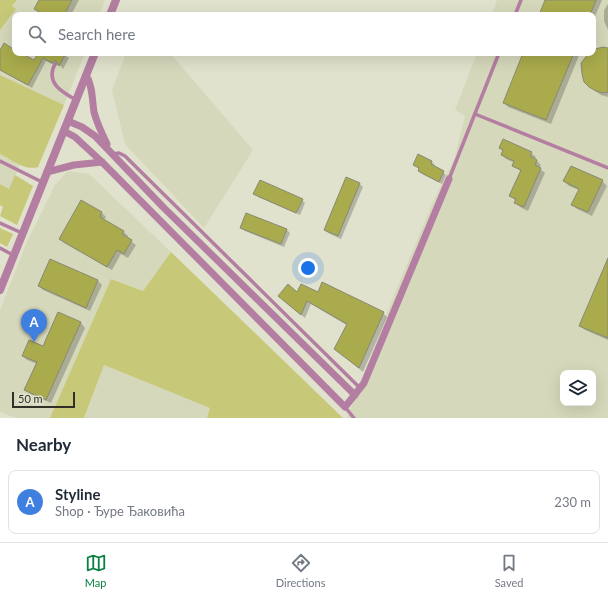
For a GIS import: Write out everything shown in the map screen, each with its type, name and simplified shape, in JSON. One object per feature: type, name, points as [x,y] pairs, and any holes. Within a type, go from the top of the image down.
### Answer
[{"type":"street","points":[[111,12],[116,0]]},
{"type":"street","points":[[0,290],[94,56]]},
{"type":"street","points":[[86,75],[90,85],[94,112],[102,134],[112,153]]},
{"type":"street","points":[[68,121],[82,127],[95,136],[163,207],[355,395]]},
{"type":"street","points":[[64,131],[75,137],[102,162],[345,407],[364,383],[449,179]]},
{"type":"street","points":[[47,172],[74,165],[102,162]]},
{"type":"lane","points":[[516,12],[521,0]]},
{"type":"lane","points":[[449,179],[498,56]]},
{"type":"lane","points":[[55,64],[52,70],[52,79],[55,85],[64,93],[76,100]]},
{"type":"lane","points":[[475,114],[608,168]]},
{"type":"lane","points":[[112,153],[119,153],[124,156],[360,388]]},
{"type":"lane","points":[[0,161],[43,183]]},
{"type":"lane","points":[[0,222],[23,234]]},
{"type":"lane","points":[[0,248],[14,256]]},
{"type":"lane","points":[[345,407],[354,418]]},
{"type":"shaded area","points":[[17,0],[105,0],[100,12],[14,12],[16,9],[12,6]]},
{"type":"shaded area","points":[[497,0],[608,0],[608,418],[347,418],[396,290],[437,193],[454,160],[465,116],[455,110],[476,56],[596,56],[596,12],[493,12]]},
{"type":"shaded area","points":[[12,14],[12,56],[84,56],[64,105],[0,75],[0,30]]},
{"type":"shaded area","points":[[125,56],[173,56],[253,150],[204,228],[125,144],[112,90]]},
{"type":"shaded area","points":[[0,154],[20,165],[9,190],[0,184]]},
{"type":"shaded area","points":[[68,171],[89,174],[171,252],[143,291],[111,279],[50,418],[16,418],[0,412],[0,310],[26,244],[55,185]]},
{"type":"shaded area","points":[[104,365],[211,408],[207,418],[84,418]]},
{"type":"green space","points":[[0,0],[17,0],[12,6],[16,9],[12,12],[12,14],[0,30]]},
{"type":"green space","points":[[0,75],[64,105],[38,167],[28,168],[0,154]]},
{"type":"green space","points":[[15,175],[33,186],[17,225],[0,216],[3,207],[0,205],[0,184],[9,189]]},
{"type":"green space","points":[[0,228],[13,234],[7,247],[0,243]]},
{"type":"green space","points":[[171,252],[343,418],[207,418],[210,408],[104,365],[84,418],[50,418],[111,279],[143,291]]},
{"type":"building","points":[[39,0],[72,0],[66,12],[39,12],[34,9]]},
{"type":"building","points":[[545,0],[596,0],[591,12],[540,12]]},
{"type":"building","points":[[4,43],[12,48],[12,56],[27,56],[34,60],[36,56],[64,56],[59,66],[56,61],[52,63],[43,58],[28,85],[0,70],[0,50]]},
{"type":"building","points":[[603,47],[608,48],[608,92],[603,93],[596,91],[584,82],[581,63],[587,56],[596,56],[596,49]]},
{"type":"building","points":[[522,56],[573,56],[546,120],[503,103]]},
{"type":"building","points":[[503,139],[532,152],[530,156],[537,160],[535,165],[541,168],[524,207],[514,203],[516,199],[509,196],[521,170],[512,166],[514,161],[501,155],[503,150],[499,148]]},
{"type":"building","points":[[418,154],[432,161],[431,164],[444,171],[439,182],[418,171],[419,168],[413,165]]},
{"type":"building","points":[[571,166],[603,180],[588,212],[571,205],[579,189],[563,181]]},
{"type":"building","points":[[346,177],[360,183],[338,236],[324,230]]},
{"type":"building","points":[[260,180],[303,199],[296,213],[253,194]]},
{"type":"building","points":[[81,200],[102,212],[100,217],[124,231],[122,234],[132,240],[124,254],[117,250],[107,267],[59,239]]},
{"type":"building","points":[[246,213],[287,229],[281,244],[240,228]]},
{"type":"building","points":[[608,258],[608,338],[579,326]]},
{"type":"building","points":[[50,259],[98,280],[86,308],[38,286]]},
{"type":"building","points":[[322,282],[384,312],[359,368],[334,349],[347,324],[307,301],[301,315],[278,296],[288,284],[297,292],[301,284],[318,292]]},
{"type":"building","points":[[58,312],[81,322],[46,400],[24,390],[37,362],[22,356],[29,340],[43,346]]},
{"type":"place","name":"Styline","points":[[34,342]]}]
